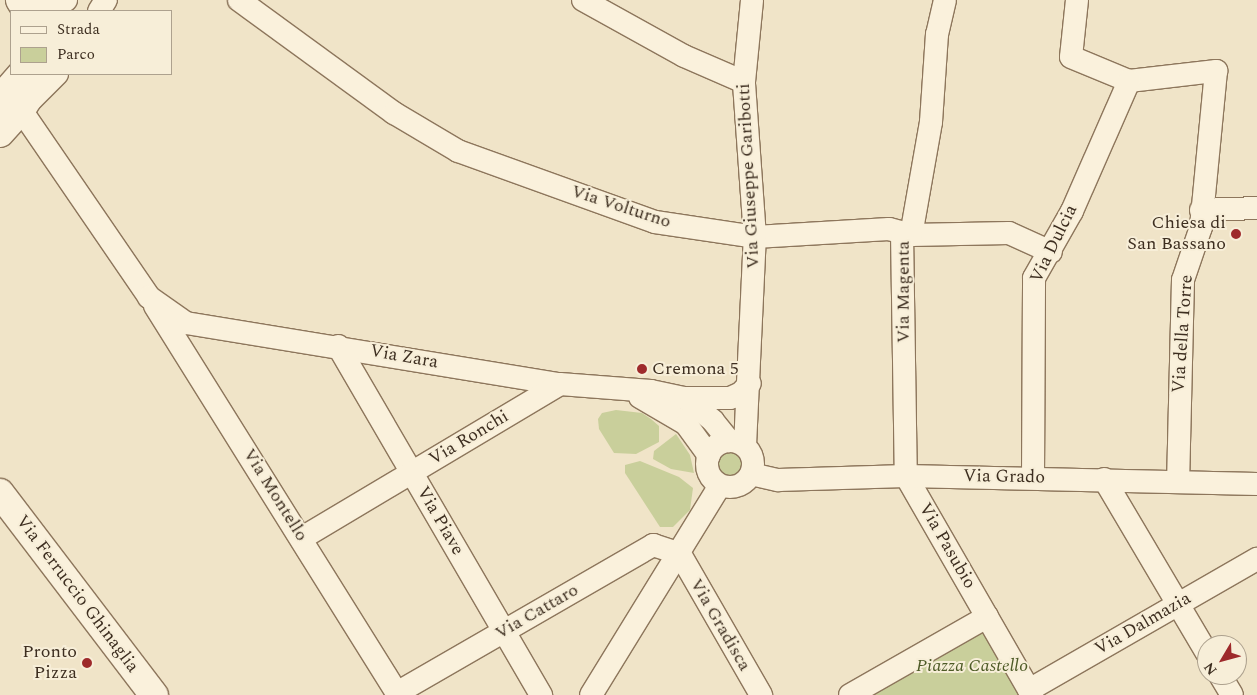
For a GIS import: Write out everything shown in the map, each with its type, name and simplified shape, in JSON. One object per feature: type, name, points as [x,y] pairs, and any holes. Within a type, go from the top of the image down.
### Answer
[{"type":"main road","points":[[0,133],[22,75]]},
{"type":"main road","points":[[10,105],[42,75]]},
{"type":"main road","name":"Via Ferruccio Ghinaglia","points":[[0,493],[154,695]]},
{"type":"street","points":[[38,0],[66,0]]},
{"type":"street","name":"Via Volturno","points":[[239,0],[394,113],[458,151],[655,222],[755,238],[889,229],[911,235],[1009,233],[1051,252]]},
{"type":"street","points":[[583,0],[684,56],[744,82]]},
{"type":"street","name":"Via Giuseppe Garibotti","points":[[737,444],[750,383],[755,238],[744,82],[752,0]]},
{"type":"street","name":"Via Magenta","points":[[906,476],[902,233],[911,235],[931,122],[938,34],[945,0]]},
{"type":"street","points":[[1077,0],[1071,57],[1129,81]]},
{"type":"street","name":"Via della Torre","points":[[1129,81],[1216,71],[1201,210],[1201,226],[1183,280],[1178,480]]},
{"type":"street","points":[[10,105],[55,75]]},
{"type":"street","name":"Via Dulcia","points":[[1033,478],[1031,292],[1037,271],[1051,252],[1129,81]]},
{"type":"street","name":"Via Montello","points":[[10,105],[149,297],[302,538],[397,694]]},
{"type":"street","points":[[1201,210],[1257,208]]},
{"type":"street","name":"Via Montello","points":[[149,297],[186,323]]},
{"type":"street","name":"Via Zara","points":[[186,323],[338,346],[560,384],[685,398],[730,398],[742,393],[750,383]]},
{"type":"street","name":"Via Piave","points":[[338,346],[541,695]]},
{"type":"street","name":"Via Ronchi","points":[[302,538],[560,384]]},
{"type":"street","points":[[622,390],[661,406],[686,424],[709,456]]},
{"type":"street","points":[[685,398],[713,421],[753,459],[751,474],[741,484],[720,485]]},
{"type":"street","points":[[720,485],[708,469],[709,456],[717,446],[737,444]]},
{"type":"street","name":"Via Grado","points":[[751,474],[778,480],[906,476],[1178,480],[1257,484]]},
{"type":"street","name":"Via Pasubio","points":[[906,476],[987,616]]},
{"type":"street","points":[[1104,479],[1197,636]]},
{"type":"street","points":[[590,695],[680,554],[720,485]]},
{"type":"street","name":"Via Cattaro","points":[[397,694],[653,545],[680,554]]},
{"type":"street","name":"Via Gradisca","points":[[680,554],[761,695]]},
{"type":"street","name":"Via Dalmazia","points":[[1030,692],[1257,559]]},
{"type":"street","points":[[850,695],[987,616],[1030,692]]},
{"type":"green space","points":[[616,410],[642,413],[651,419],[659,426],[659,442],[636,454],[614,453],[599,429],[598,419],[602,413]]},
{"type":"green space","points":[[676,434],[690,455],[694,473],[671,469],[653,459],[654,451]]},
{"type":"green space","points":[[730,449],[740,454],[745,464],[740,474],[730,479],[720,474],[715,464],[720,454]]},
{"type":"green space","points":[[640,461],[679,477],[693,488],[690,510],[673,527],[660,527],[625,473],[625,465]]},
{"type":"green space","name":"Piazza Castello","points":[[983,627],[1022,695],[864,695]]},
{"type":"place","name":"Chiesa di San Bassano","points":[[1236,234]]},
{"type":"place","name":"Cremona 5","points":[[642,369]]},
{"type":"place","name":"Pronto Pizza","points":[[87,663]]}]
